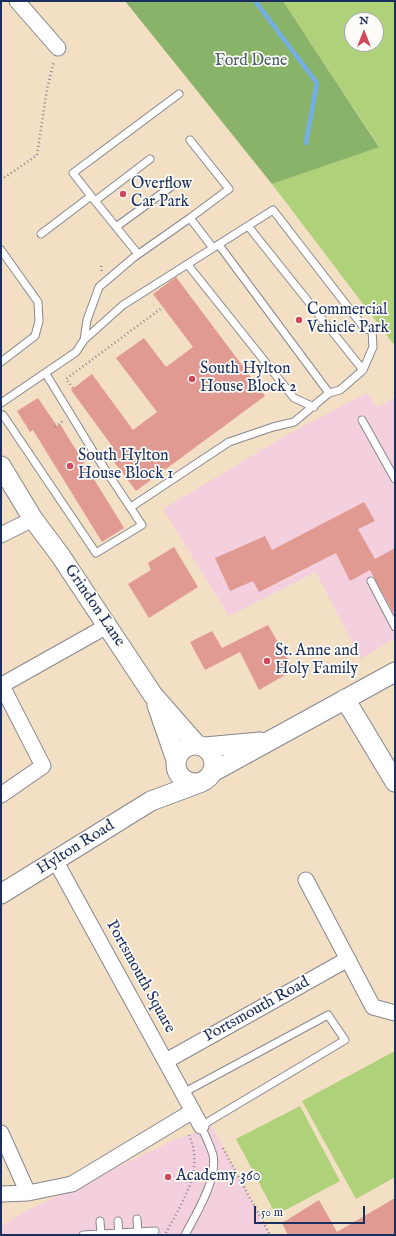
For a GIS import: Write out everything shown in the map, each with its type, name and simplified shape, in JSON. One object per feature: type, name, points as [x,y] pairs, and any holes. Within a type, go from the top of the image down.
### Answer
[{"type":"street","points":[[17,1],[58,48]]},
{"type":"street","name":"Grindon Lane","points":[[1,466],[33,519],[60,555],[153,695],[200,746]]},
{"type":"street","points":[[1,535],[33,519]]},
{"type":"street","points":[[1,795],[43,766],[1,685],[106,626]]},
{"type":"street","name":"Hylton Road","points":[[1,894],[151,801],[207,777],[395,672]]},
{"type":"street","name":"Grindon Lane","points":[[153,695],[176,763]]},
{"type":"street","points":[[345,699],[395,782]]},
{"type":"street","name":"Hylton Road","points":[[200,746],[268,742]]},
{"type":"street","points":[[189,745],[200,746],[212,754],[214,761],[207,777],[189,782],[182,778],[176,763],[180,750],[189,745]]},
{"type":"street","name":"Hylton Road","points":[[151,801],[176,763]]},
{"type":"street","name":"Portsmouth Square","points":[[55,860],[193,1111],[205,1124]]},
{"type":"street","points":[[306,880],[373,1007],[395,1013]]},
{"type":"street","name":"Portsmouth Road","points":[[166,1061],[348,959]]},
{"type":"street","points":[[1,1194],[28,1193],[72,1184],[193,1111]]},
{"type":"street","points":[[1,1133],[28,1193]]},
{"type":"lane","points":[[138,254],[73,173],[180,94]]},
{"type":"lane","points":[[84,340],[86,320],[99,287],[138,254],[229,190],[190,140]]},
{"type":"lane","points":[[41,234],[150,159]]},
{"type":"lane","points":[[116,227],[172,186]]},
{"type":"lane","points":[[1,403],[46,374],[76,352],[84,340],[123,306],[273,210],[365,329],[372,330],[374,347],[363,370],[340,390],[329,393],[314,407],[294,422],[273,427],[229,442],[131,507]]},
{"type":"lane","points":[[190,218],[216,247],[329,393]]},
{"type":"lane","points":[[248,226],[363,370]]},
{"type":"lane","points":[[1,250],[38,302],[39,321],[35,336],[1,362]]},
{"type":"lane","points":[[188,265],[294,398],[314,407]]},
{"type":"lane","points":[[1,416],[3,415],[96,553],[142,525],[46,374]]},
{"type":"lane","points":[[362,420],[395,479]]},
{"type":"lane","points":[[372,581],[395,627]]},
{"type":"lane","points":[[183,1093],[328,1014],[345,1040],[205,1124],[213,1155],[213,1171],[208,1189],[185,1235]]},
{"type":"lane","points":[[137,1219],[138,1234]]},
{"type":"lane","points":[[100,1221],[101,1235]]},
{"type":"lane","points":[[118,1221],[119,1234]]},
{"type":"lane","points":[[83,1235],[138,1234],[155,1232]]},
{"type":"path","points":[[1,180],[37,155],[49,79]]},
{"type":"path","points":[[73,388],[66,379],[163,307]]},
{"type":"path","points":[[165,1235],[192,1182],[195,1155],[189,1136],[178,1120]]},
{"type":"path","points":[[205,1124],[270,1235]]},
{"type":"shaded area","points":[[367,393],[377,407],[395,397],[395,638],[361,659],[316,572],[229,616],[163,509],[292,432]]},
{"type":"shaded area","name":"Academy 360","points":[[209,1121],[270,1235],[1,1235],[1,1226],[20,1214],[176,1139],[195,1133]]},
{"type":"green space","name":"Ford Dene","points":[[125,1],[283,1],[379,147],[272,184]]},
{"type":"green space","points":[[283,1],[395,1],[395,346],[272,184],[379,146]]},
{"type":"green space","points":[[395,1051],[395,1177],[356,1199],[302,1101]]},
{"type":"green space","points":[[300,1106],[340,1181],[276,1215],[236,1139]]},
{"type":"building","name":"South Hylton House Block 2","points":[[176,277],[265,396],[136,491],[106,451],[112,446],[71,390],[92,374],[133,430],[157,412],[116,358],[144,338],[166,367],[193,347],[153,294]]},
{"type":"building","name":"South Hylton House Block 1","points":[[38,398],[57,426],[60,424],[124,528],[102,542],[33,430],[30,432],[17,411]]},
{"type":"building","points":[[364,502],[375,521],[358,529],[375,559],[395,548],[395,616],[370,570],[350,581],[336,553],[259,592],[253,581],[230,591],[215,558],[265,536],[272,550]]},
{"type":"building","points":[[174,547],[198,587],[149,618],[128,584],[151,570],[148,563]]},
{"type":"building","name":"St. Anne and Holy Family","points":[[268,625],[294,670],[259,690],[240,652],[205,670],[190,642],[212,631],[222,648]]},
{"type":"building","points":[[395,1198],[395,1235],[288,1235],[282,1223],[319,1200],[337,1232]]},
{"type":"waterway","points":[[255,1],[317,83],[306,143]]},
{"type":"place","name":"Overflow Car Park","points":[[123,194]]},
{"type":"place","name":"Commercial Vehicle Park","points":[[299,320]]},
{"type":"place","name":"South Hylton House Block 2","points":[[192,379]]},
{"type":"place","name":"South Hylton House Block 1","points":[[70,466]]},
{"type":"place","name":"St. Anne and Holy Family","points":[[267,661]]},
{"type":"place","name":"Academy 360","points":[[168,1177]]}]
